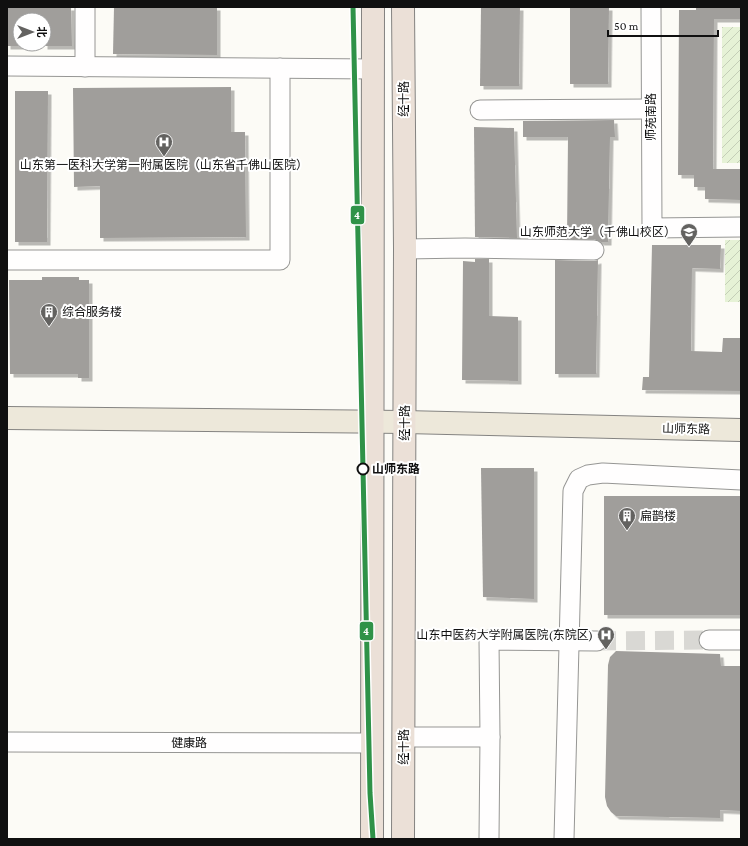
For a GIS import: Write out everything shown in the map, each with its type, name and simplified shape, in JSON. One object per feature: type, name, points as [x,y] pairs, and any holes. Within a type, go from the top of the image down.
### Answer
[{"type":"highway","points":[[372,839],[373,7]]},
{"type":"highway","name":"经十路","points":[[403,7],[405,249],[403,839]]},
{"type":"main road","name":"山师东路","points":[[7,418],[405,422],[741,430]]},
{"type":"street","points":[[85,7],[85,67]]},
{"type":"street","name":"师苑南路","points":[[651,7],[652,228],[741,227]]},
{"type":"street","points":[[7,66],[373,69]]},
{"type":"street","points":[[7,260],[280,260],[280,68]]},
{"type":"street","points":[[480,110],[651,109]]},
{"type":"street","points":[[405,249],[465,248],[594,250]]},
{"type":"street","points":[[564,839],[573,491],[579,479],[588,475],[602,473],[741,480]]},
{"type":"street","points":[[489,839],[489,640],[597,641]]},
{"type":"street","points":[[709,640],[741,640]]},
{"type":"street","points":[[404,737],[490,737]]},
{"type":"street","name":"健康路","points":[[7,742],[372,743]]},
{"type":"green space","points":[[722,27],[741,27],[741,163],[722,163]]},
{"type":"green space","points":[[725,240],[741,240],[741,302],[725,302]]},
{"type":"building","points":[[7,7],[71,7],[72,46],[52,46],[52,12],[12,12],[12,46],[7,46]]},
{"type":"building","points":[[114,7],[217,7],[217,55],[113,54]]},
{"type":"building","points":[[481,7],[520,7],[519,86],[480,86]]},
{"type":"building","points":[[570,7],[609,7],[608,84],[570,84]]},
{"type":"building","points":[[696,7],[741,7],[741,19],[714,19],[713,169],[741,169],[741,200],[705,199],[705,187],[694,187],[694,175],[678,175],[679,10],[696,10]]},
{"type":"building","points":[[231,87],[231,132],[245,132],[246,237],[100,238],[100,186],[74,187],[73,88]]},
{"type":"building","points":[[15,91],[48,91],[47,242],[15,242]]},
{"type":"building","points":[[614,120],[615,137],[610,137],[608,242],[601,242],[594,239],[567,239],[568,137],[523,137],[523,121]]},
{"type":"building","points":[[474,127],[514,128],[517,238],[475,237]]},
{"type":"building","points":[[652,245],[721,245],[720,269],[692,268],[691,351],[722,352],[723,338],[741,338],[741,391],[642,390],[643,377],[649,377]]},
{"type":"building","points":[[475,259],[489,259],[489,316],[518,317],[518,381],[462,380],[463,261],[475,262]]},
{"type":"building","points":[[555,260],[598,260],[596,374],[555,374]]},
{"type":"building","name":"综合服务楼","points":[[42,277],[79,277],[79,280],[89,280],[89,378],[78,378],[78,374],[10,374],[9,280],[42,280]]},
{"type":"building","points":[[481,468],[534,468],[534,599],[483,597]]},
{"type":"building","name":"扁鹊楼","points":[[604,496],[741,496],[741,615],[604,615]]},
{"type":"building","points":[[616,651],[720,654],[721,666],[741,666],[741,811],[720,810],[720,818],[616,816],[611,812],[607,806],[605,797],[608,665],[610,657]]},
{"type":"tunnel","points":[[597,641],[709,640]]},
{"type":"transit line","name":"4","points":[[353,7],[370,793],[373,839]]},
{"type":"place","name":"山东第一医科大学第一附属医院（山东省千佛山医院）","points":[[164,157]]},
{"type":"place","name":"山东师范大学（千佛山校区）","points":[[689,247]]},
{"type":"place","name":"综合服务楼","points":[[49,327]]},
{"type":"place","name":"山师东路","points":[[363,469]]},
{"type":"place","name":"扁鹊楼","points":[[627,531]]},
{"type":"place","name":"山东中医药大学附属医院(东院区)","points":[[606,650]]}]
